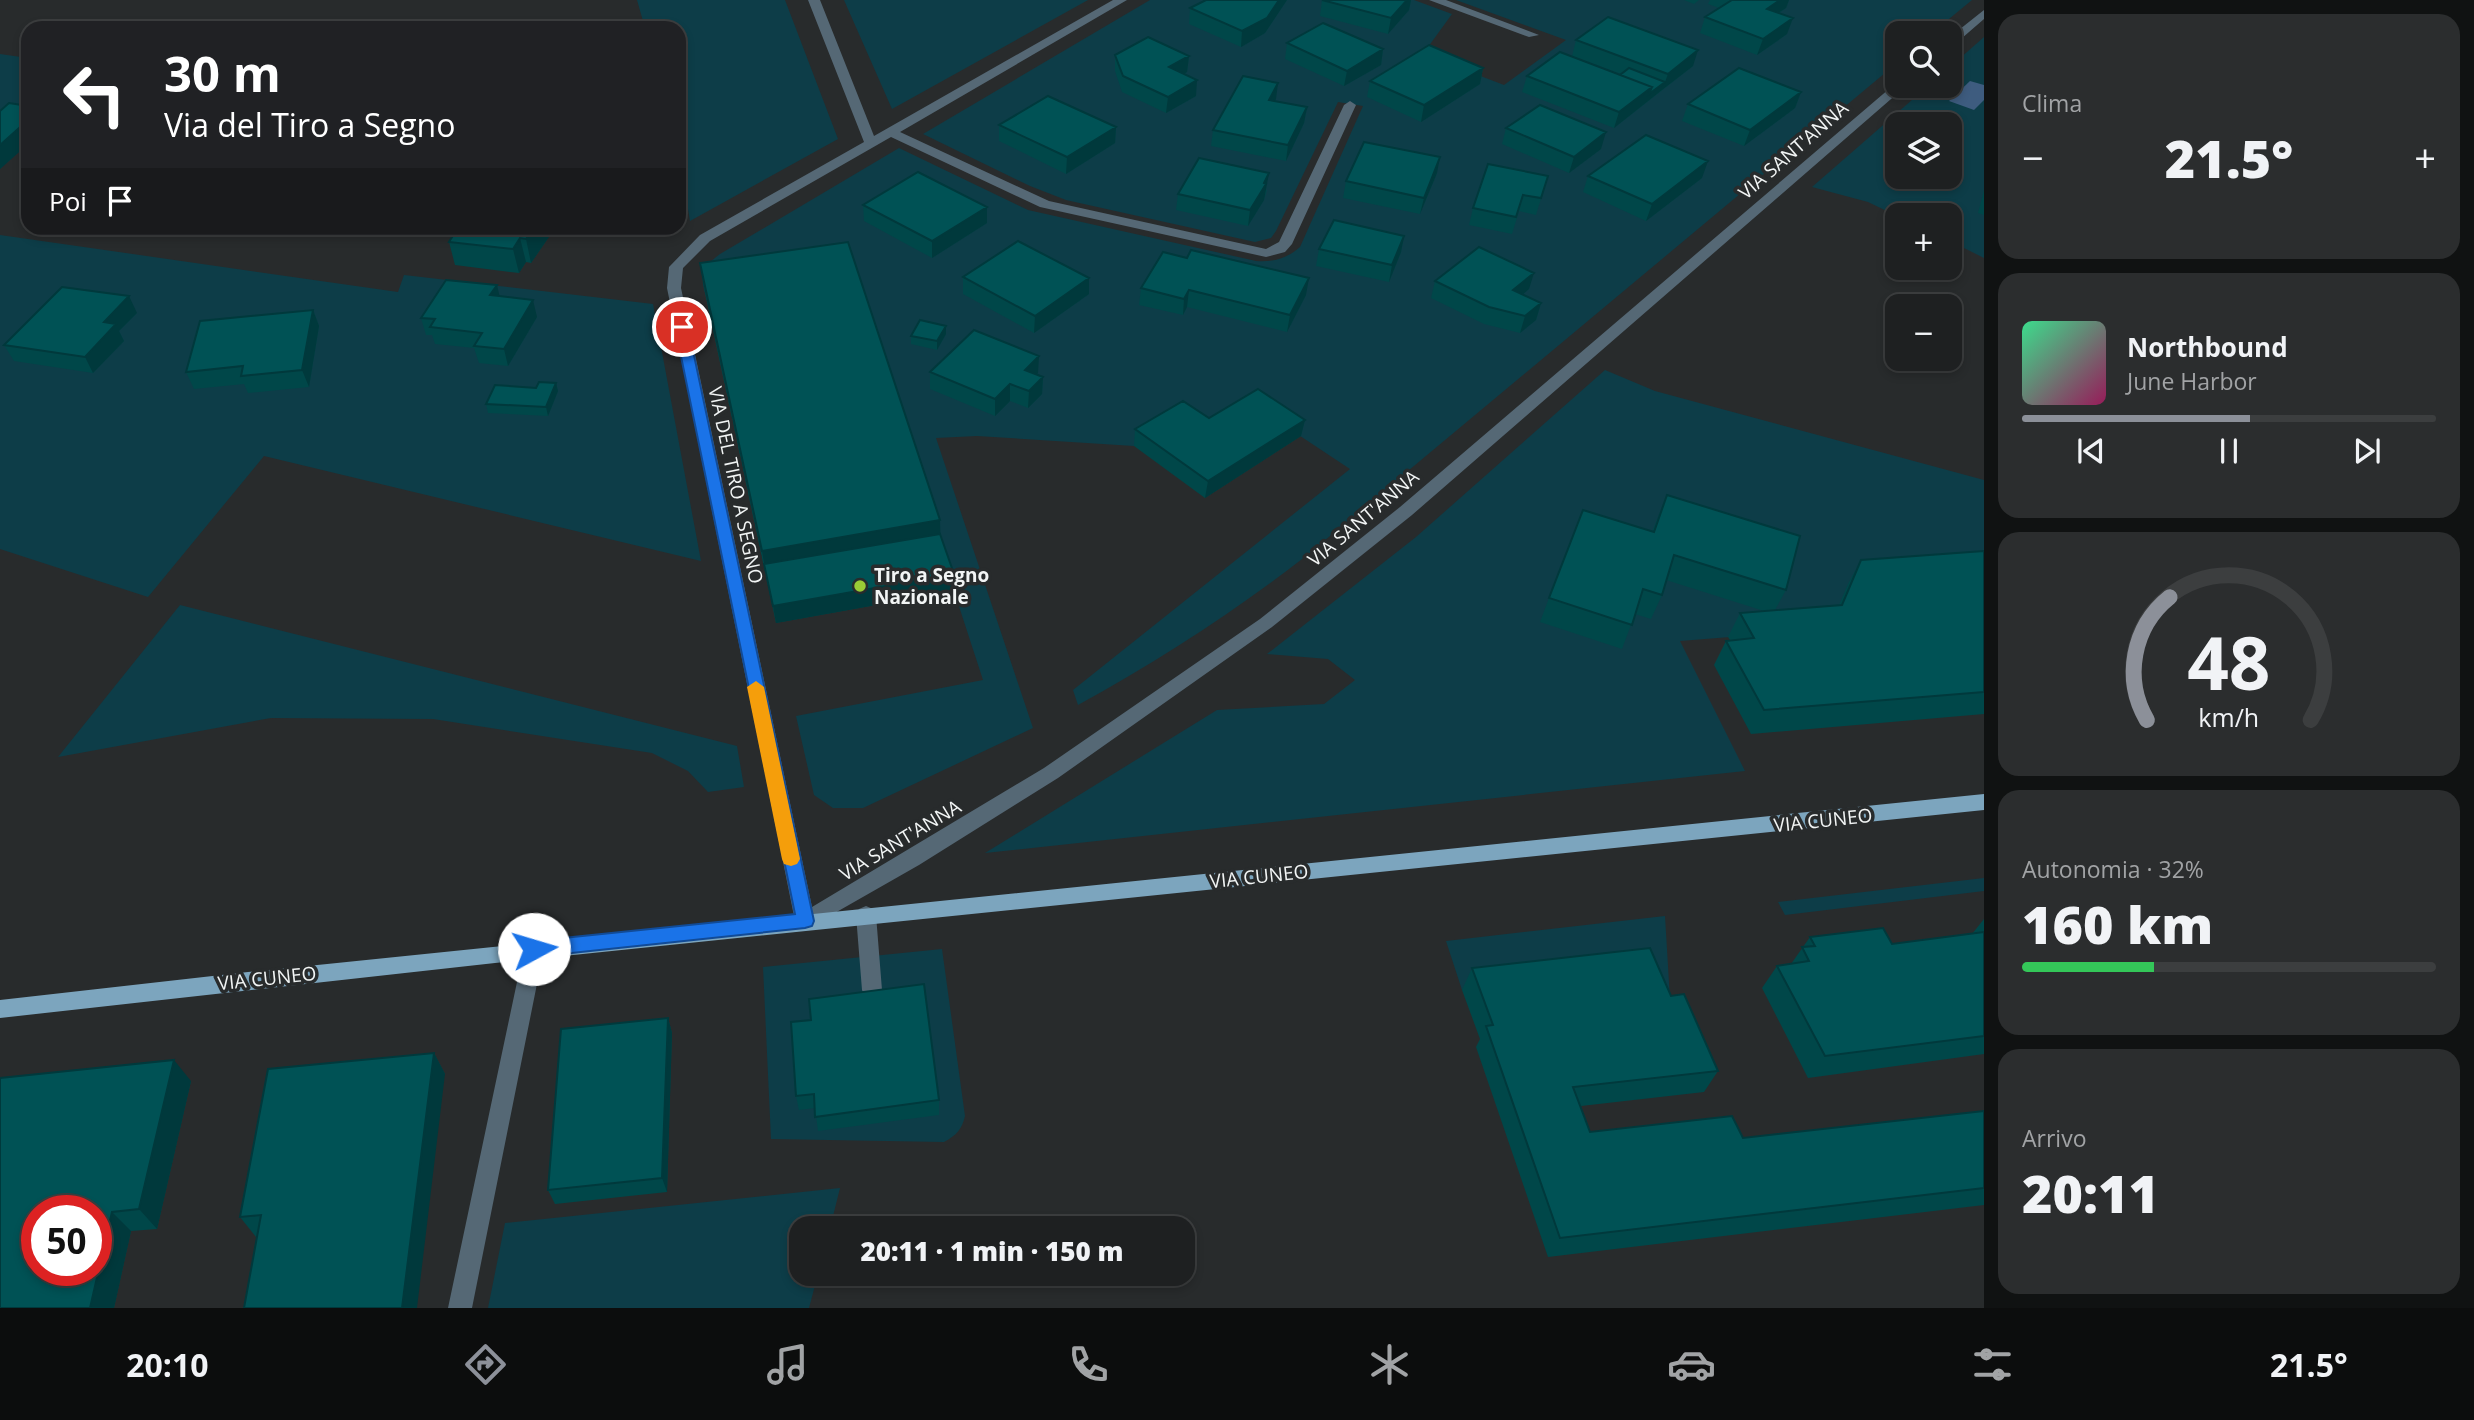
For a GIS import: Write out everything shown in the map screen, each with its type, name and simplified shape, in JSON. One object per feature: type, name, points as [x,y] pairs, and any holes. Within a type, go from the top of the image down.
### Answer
[{"type":"main road","name":"VIA CUNEO","points":[[0,1009],[534,949],[1984,803]]},
{"type":"street","points":[[814,0],[871,143]]},
{"type":"street","name":"VIA DEL TIRO A SEGNO","points":[[805,921],[673,277],[676,267],[705,238],[1121,0]]},
{"type":"street","points":[[1435,0],[1532,35]]},
{"type":"street","points":[[1962,32],[1984,13]]},
{"type":"street","name":"VIA SANT'ANNA","points":[[805,921],[1051,773],[1266,623],[1406,511],[1886,98]]},
{"type":"street","points":[[891,132],[1045,204],[1266,253],[1280,249],[1285,244],[1350,104]]},
{"type":"street","points":[[866,915],[872,990]]},
{"type":"street","points":[[460,1308],[534,949]]},
{"type":"shaded area","points":[[637,0],[785,0],[838,139],[690,221],[686,197],[686,21],[643,21]]},
{"type":"shaded area","points":[[844,0],[1088,0],[892,109]]},
{"type":"shaded area","points":[[1150,0],[1414,0],[1452,14],[1423,54],[1504,85],[1566,40],[1456,0],[1972,0],[1947,21],[1885,21],[1885,73],[1306,556],[1195,635],[1078,705],[1073,690],[1350,469],[1255,406],[1207,435],[1181,418],[1134,446],[977,436],[936,438],[1033,728],[863,808],[833,808],[814,795],[796,716],[983,680],[954,591],[705,293],[703,275],[710,262],[899,148],[1028,210],[1256,261],[1274,260],[1285,257],[1300,247],[1363,106],[1338,102],[1276,231],[1271,238],[1255,242],[1066,200],[1030,186],[923,134]]},
{"type":"shaded area","points":[[1984,37],[1984,258],[1962,247],[1962,203],[1885,203],[1885,210],[1868,202],[1812,187],[1885,123],[1885,189],[1962,189],[1962,112],[1898,112],[1914,98],[1962,98],[1962,56]]},
{"type":"shaded area","points":[[0,54],[21,57],[21,150],[0,169]]},
{"type":"shaded area","points":[[1970,81],[1984,85],[1984,100],[1974,110],[1949,101],[1952,98],[1962,98],[1962,89]]},
{"type":"shaded area","points":[[0,235],[398,292],[404,275],[653,304],[701,561],[264,456],[148,597],[0,549]]},
{"type":"shaded area","points":[[1605,370],[1655,391],[1984,480],[1984,574],[1828,629],[1680,641],[1745,771],[985,853],[1217,710],[1324,704],[1355,680],[1328,659],[1267,654],[1416,537]]},
{"type":"shaded area","points":[[180,605],[737,746],[744,787],[708,792],[688,771],[652,753],[433,719],[271,718],[58,757]]},
{"type":"shaded area","points":[[1984,878],[1984,891],[1785,915],[1778,902]]},
{"type":"shaded area","points":[[1665,916],[1671,1016],[1637,970],[1462,990],[1446,941]]},
{"type":"shaded area","points":[[942,949],[965,1116],[958,1131],[944,1142],[771,1139],[763,967]]},
{"type":"shaded area","points":[[840,1188],[833,1216],[789,1216],[789,1286],[815,1286],[809,1308],[488,1308],[505,1223]]},
{"type":"building","points":[[1206,0],[1279,0],[1267,18],[1242,31],[1190,8]]},
{"type":"building","points":[[1322,0],[1407,0],[1391,18]]},
{"type":"building","points":[[1732,0],[1780,0],[1767,9],[1793,18],[1763,39],[1705,17]]},
{"type":"building","points":[[1608,17],[1698,50],[1668,74],[1576,40]]},
{"type":"building","points":[[1323,23],[1383,49],[1347,71],[1287,43]]},
{"type":"building","points":[[1148,37],[1189,56],[1169,67],[1197,80],[1168,97],[1123,76],[1115,55]]},
{"type":"building","points":[[1429,45],[1483,68],[1424,105],[1370,81]]},
{"type":"building","points":[[1560,52],[1652,87],[1619,112],[1527,76]]},
{"type":"building","points":[[1629,68],[1665,82],[1649,94],[1652,87],[1620,75]]},
{"type":"building","points":[[1739,68],[1801,92],[1750,130],[1688,104]]},
{"type":"building","points":[[1243,76],[1278,83],[1269,100],[1307,107],[1288,145],[1213,130]]},
{"type":"building","points":[[1048,96],[1116,127],[1067,157],[999,125]]},
{"type":"building","points":[[9,103],[21,105],[21,126],[0,145],[0,111]]},
{"type":"building","points":[[1540,105],[1606,132],[1574,157],[1506,128]]},
{"type":"building","points":[[1646,135],[1708,161],[1652,204],[1588,176]]},
{"type":"building","points":[[1364,142],[1440,157],[1424,198],[1346,181]]},
{"type":"building","points":[[1199,158],[1269,173],[1264,183],[1266,184],[1250,210],[1178,194]]},
{"type":"building","points":[[1488,164],[1548,176],[1541,198],[1523,195],[1516,217],[1473,208]]},
{"type":"building","points":[[918,172],[987,207],[932,241],[863,205]]},
{"type":"building","points":[[1334,220],[1404,236],[1392,265],[1319,249]]},
{"type":"building","points":[[453,235],[529,235],[526,239],[520,238],[513,249],[449,242]]},
{"type":"building","points":[[1018,241],[1089,278],[1035,316],[963,277]]},
{"type":"building","points":[[848,242],[940,520],[762,551],[700,263]]},
{"type":"building","points":[[1479,247],[1534,273],[1513,290],[1541,303],[1525,316],[1489,307],[1435,281]]},
{"type":"building","points":[[1191,250],[1309,278],[1290,315],[1189,290],[1184,299],[1141,288],[1163,252],[1187,258]]},
{"type":"building","points":[[446,280],[497,285],[490,295],[533,300],[504,349],[474,346],[482,333],[430,327],[435,319],[421,318]]},
{"type":"building","points":[[62,287],[129,296],[104,322],[116,324],[85,357],[4,345]]},
{"type":"building","points":[[313,310],[302,370],[241,376],[243,366],[186,372],[200,321]]},
{"type":"building","points":[[920,320],[946,326],[937,341],[911,336]]},
{"type":"building","points":[[974,330],[1039,356],[1025,370],[1043,377],[1029,391],[1010,384],[995,399],[930,372]]},
{"type":"building","points":[[539,382],[556,383],[546,407],[486,404],[495,385],[536,388]]},
{"type":"building","points":[[1258,389],[1305,420],[1208,481],[1135,429],[1183,401],[1209,418]]},
{"type":"building","points":[[1667,495],[1800,536],[1786,590],[1674,555],[1662,595],[1643,589],[1632,625],[1549,598],[1583,510],[1654,532]]},
{"type":"building","points":[[940,534],[954,574],[773,606],[764,564]]},
{"type":"building","points":[[1984,551],[1984,692],[1764,710],[1726,641],[1754,638],[1740,613],[1842,605],[1861,560]]},
{"type":"building","points":[[1883,928],[1892,944],[1984,932],[1984,1036],[1825,1056],[1777,966],[1809,961],[1802,947],[1815,946],[1810,937]]},
{"type":"building","points":[[1650,948],[1671,996],[1684,994],[1718,1071],[1573,1087],[1590,1132],[1732,1116],[1743,1138],[1984,1111],[1984,1188],[1560,1238],[1486,1026],[1493,1025],[1472,968]]},
{"type":"building","points":[[924,984],[939,1100],[815,1117],[814,1094],[796,1096],[791,1022],[811,1020],[809,999]]},
{"type":"building","points":[[668,1018],[662,1178],[548,1190],[561,1029]]},
{"type":"building","points":[[434,1053],[402,1308],[244,1308],[261,1215],[240,1217],[268,1069]]},
{"type":"building","points":[[174,1060],[139,1209],[112,1212],[112,1195],[21,1195],[21,1286],[95,1286],[90,1308],[0,1308],[0,1078]]},
{"type":"slow traffic","points":[[756,687],[791,859]]},
{"type":"place","name":"Tiro a Segno Nazionale","points":[[860,586]]},
{"type":"route","points":[[534,949],[805,921],[682,327]]}]
